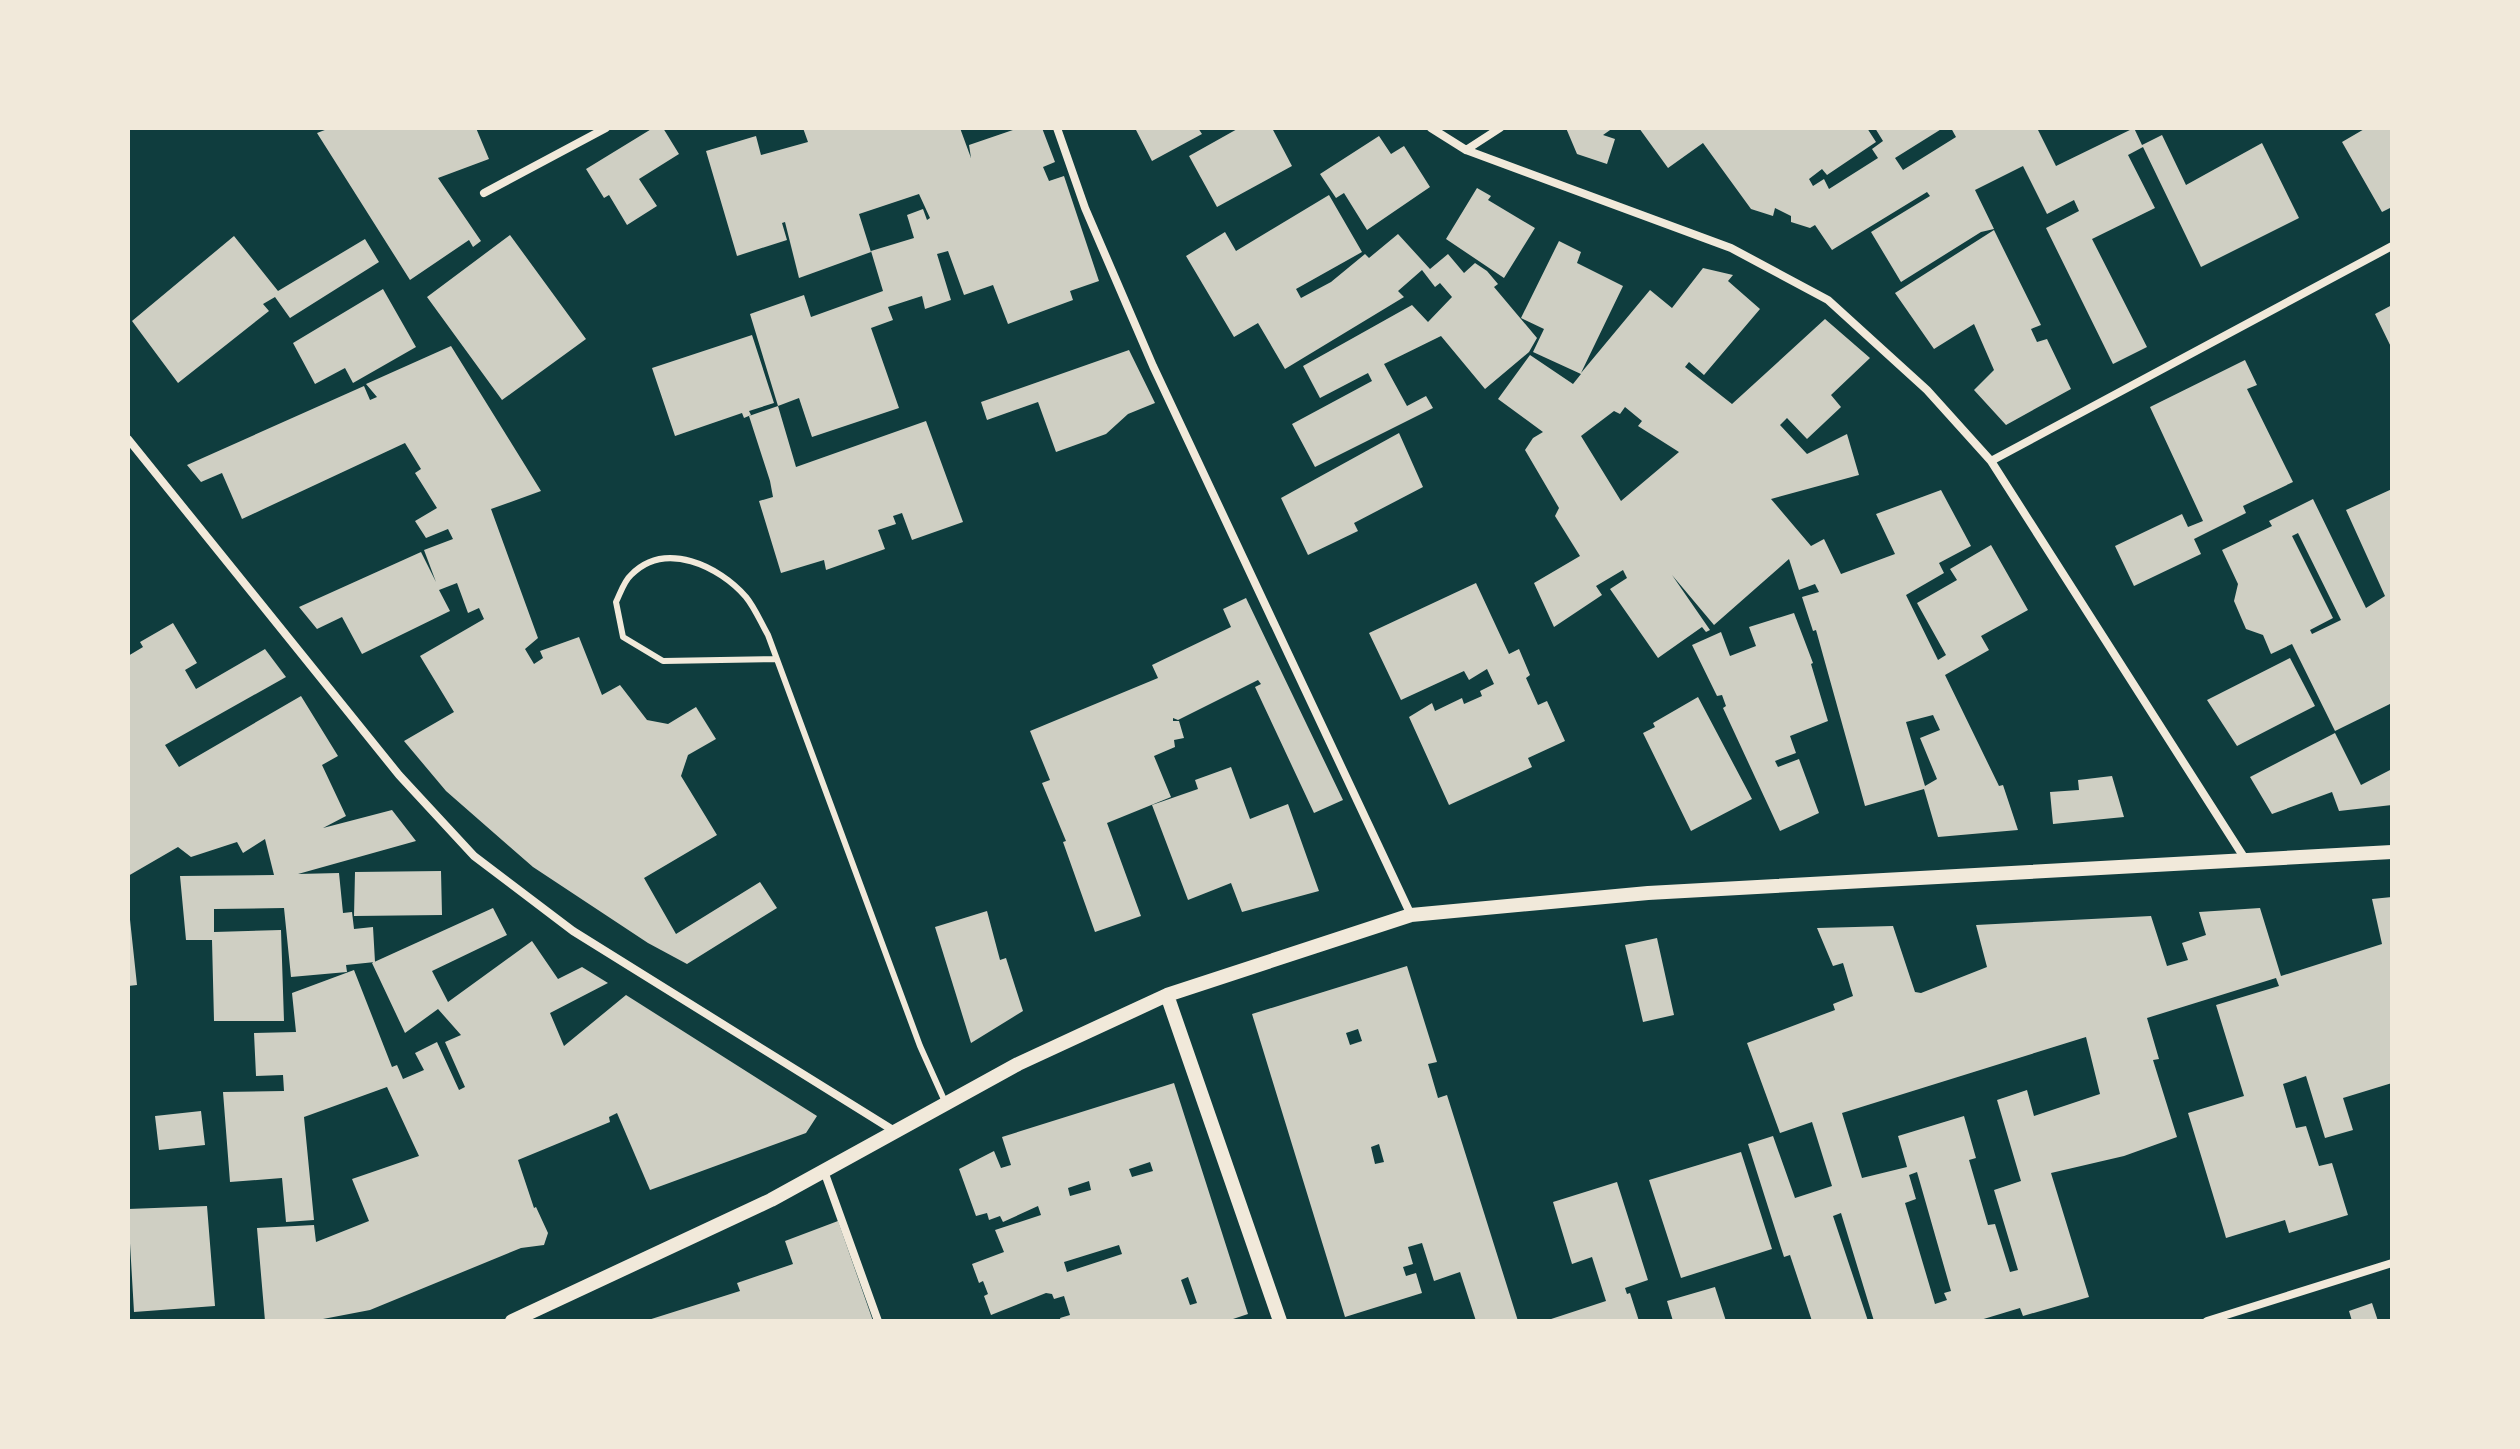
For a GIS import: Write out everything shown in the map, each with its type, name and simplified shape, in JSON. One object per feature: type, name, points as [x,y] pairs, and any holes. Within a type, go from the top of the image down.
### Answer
[{"type":"street","points":[[484,193],[606,128]]},
{"type":"street","points":[[1057,128],[1085,208],[1153,366],[1411,915]]},
{"type":"street","points":[[1431,128],[1466,150],[1731,248],[1828,300],[1927,390],[1991,461],[2248,863]]},
{"type":"street","points":[[1466,150],[1500,128]]},
{"type":"street","points":[[1991,461],[2392,246]]},
{"type":"street","points":[[128,439],[399,775],[474,856],[573,931],[896,1132]]},
{"type":"street","points":[[512,1321],[824,1171],[1018,1064],[1167,995],[1411,915],[1664,892],[2096,867],[2248,863],[2392,852]]},
{"type":"street","points":[[1167,995],[1280,1321]]},
{"type":"street","points":[[824,1171],[878,1321]]},
{"type":"street","points":[[2207,1321],[2392,1263]]},
{"type":"lane","points":[[776,659],[663,661],[623,637],[616,602],[631,574],[663,557],[693,561],[715,571],[746,598],[776,659],[920,1046],[946,1104]]},
{"type":"building","points":[[330,128],[476,128],[489,159],[438,178],[481,241],[473,247],[469,240],[410,280],[317,133]]},
{"type":"building","points":[[653,128],[663,128],[679,154],[639,179],[657,206],[627,225],[609,195],[604,198],[586,169]]},
{"type":"building","points":[[803,128],[960,128],[971,158],[969,145],[1019,128],[1042,128],[1055,162],[1043,167],[1049,181],[1064,176],[1099,281],[1070,291],[1073,300],[1008,324],[993,285],[964,295],[948,251],[937,254],[951,300],[925,309],[922,296],[888,307],[893,320],[871,328],[899,408],[812,437],[799,398],[778,406],[750,314],[804,295],[811,317],[883,291],[871,251],[914,238],[907,215],[923,209],[927,220],[930,218],[919,194],[859,214],[871,252],[799,278],[785,222],[782,223],[787,240],[737,256],[706,151],[756,136],[761,155],[808,142]]},
{"type":"building","points":[[1135,128],[1198,128],[1202,134],[1152,161]]},
{"type":"building","points":[[1239,128],[1272,128],[1292,166],[1217,207],[1189,156]]},
{"type":"building","points":[[1566,128],[1613,128],[1603,135],[1615,139],[1607,164],[1577,154]]},
{"type":"building","points":[[1639,128],[1867,128],[1876,142],[1827,175],[1822,169],[1809,179],[1813,186],[1824,179],[1829,189],[1878,158],[1872,149],[1883,141],[1875,128],[1943,128],[1895,158],[1903,170],[1956,137],[1951,128],[2037,128],[2056,166],[2134,128],[2142,145],[2162,135],[2186,185],[2262,143],[2299,218],[2201,267],[2143,147],[2128,155],[2155,208],[2092,239],[2147,347],[2113,364],[2046,228],[2079,211],[2074,200],[2047,214],[2023,166],[1975,190],[1994,229],[1981,232],[1901,282],[1871,232],[1930,196],[1927,192],[1832,250],[1815,225],[1810,228],[1791,222],[1791,216],[1775,208],[1773,216],[1751,209],[1703,143],[1668,168]]},
{"type":"building","points":[[2366,128],[2392,128],[2392,207],[2382,212],[2342,142]]},
{"type":"building","points":[[1379,136],[1391,154],[1404,146],[1430,187],[1367,230],[1344,193],[1336,198],[1320,174]]},
{"type":"building","points":[[1477,188],[1491,196],[1488,200],[1535,228],[1504,278],[1446,239]]},
{"type":"building","points":[[1329,195],[1362,252],[1296,289],[1301,298],[1331,282],[1365,254],[1369,258],[1398,234],[1430,269],[1448,254],[1464,273],[1475,263],[1487,271],[1498,284],[1494,287],[1537,338],[1529,352],[1485,389],[1441,336],[1384,364],[1407,406],[1426,396],[1433,408],[1315,467],[1292,424],[1372,381],[1368,373],[1320,398],[1303,366],[1412,305],[1428,322],[1452,297],[1440,283],[1435,287],[1422,270],[1398,291],[1404,297],[1285,369],[1258,323],[1234,337],[1186,256],[1225,232],[1236,251]]},
{"type":"building","points":[[1994,230],[2041,325],[2031,329],[2037,342],[2047,339],[2071,389],[2006,425],[1974,390],[1994,370],[1974,324],[1934,349],[1895,293]]},
{"type":"building","points":[[510,235],[586,339],[502,400],[427,297]]},
{"type":"building","points":[[234,236],[278,291],[365,239],[379,262],[290,318],[275,297],[263,304],[269,311],[178,383],[132,321]]},
{"type":"building","points":[[1559,241],[1581,252],[1577,263],[1623,286],[1581,373],[1650,290],[1672,308],[1703,268],[1733,275],[1728,281],[1760,309],[1704,375],[1689,362],[1685,367],[1732,404],[1825,319],[1870,358],[1831,395],[1841,407],[1807,439],[1787,418],[1780,425],[1807,454],[1847,434],[1859,475],[1771,499],[1811,546],[1824,539],[1841,574],[1895,554],[1876,514],[1941,490],[1971,546],[1939,563],[1944,573],[1906,595],[1938,660],[1946,655],[1917,603],[1957,580],[1950,569],[1991,545],[2028,610],[1981,636],[1989,650],[1945,675],[1999,786],[2003,785],[2018,830],[1938,837],[1924,789],[1865,806],[1816,630],[1813,631],[1802,597],[1819,592],[1815,584],[1799,590],[1789,559],[1714,625],[1672,575],[1710,630],[1706,632],[1702,627],[1658,658],[1610,589],[1627,578],[1623,570],[1596,586],[1602,595],[1554,627],[1534,583],[1580,556],[1555,516],[1559,508],[1525,450],[1533,438],[1543,432],[1498,399],[1530,355],[1573,384],[1581,374],[1533,352],[1544,329],[1521,318]],"holes":[[[1625,407],[1642,421],[1638,426],[1679,452],[1621,501],[1581,436],[1614,411],[1620,414]],[[1933,715],[1940,730],[1920,738],[1937,779],[1925,786],[1906,722]]]},
{"type":"building","points":[[383,289],[416,347],[353,383],[345,368],[315,384],[293,343]]},
{"type":"building","points":[[2392,305],[2392,349],[2375,314]]},
{"type":"building","points":[[752,335],[774,403],[749,411],[751,415],[744,418],[742,413],[675,436],[652,368]]},
{"type":"building","points":[[451,346],[541,491],[491,509],[538,638],[525,649],[534,664],[543,658],[540,651],[579,637],[602,695],[620,685],[647,720],[668,724],[696,707],[716,739],[688,755],[681,776],[717,835],[644,878],[676,934],[760,882],[777,908],[687,964],[648,943],[533,867],[446,791],[404,741],[454,712],[420,656],[484,619],[479,608],[468,613],[457,583],[439,590],[450,611],[362,654],[342,617],[317,629],[299,607],[421,552],[436,582],[424,550],[453,539],[448,529],[426,538],[415,521],[437,508],[415,473],[421,469],[405,443],[242,519],[222,473],[201,482],[187,465],[364,386],[370,400],[377,397],[366,384]]},
{"type":"building","points":[[1129,350],[1155,403],[1128,414],[1106,434],[1056,452],[1038,402],[987,420],[981,402]]},
{"type":"building","points":[[2245,360],[2257,385],[2247,389],[2293,482],[2243,506],[2246,513],[2194,539],[2201,554],[2134,586],[2115,546],[2182,514],[2188,527],[2203,521],[2150,407]]},
{"type":"building","points":[[778,406],[796,467],[926,421],[963,522],[912,540],[902,513],[893,516],[896,524],[878,530],[885,549],[826,570],[824,560],[781,573],[759,501],[773,497],[770,481],[749,416]]},
{"type":"building","points":[[1399,433],[1423,487],[1354,523],[1358,531],[1308,555],[1281,498]]},
{"type":"building","points":[[2392,489],[2392,703],[2335,731],[2292,644],[2271,654],[2263,635],[2246,629],[2234,601],[2238,584],[2222,550],[2272,526],[2269,521],[2313,499],[2366,608],[2385,596],[2346,510]],"holes":[[[2298,533],[2341,620],[2312,634],[2310,630],[2333,618],[2292,536]]]},
{"type":"building","points":[[1476,583],[1509,654],[1519,649],[1530,675],[1526,678],[1538,705],[1547,701],[1565,741],[1528,758],[1532,767],[1449,805],[1409,717],[1432,703],[1435,711],[1462,698],[1464,704],[1482,696],[1480,691],[1494,684],[1487,669],[1469,680],[1464,671],[1401,700],[1369,633]]},
{"type":"building","points":[[1246,598],[1343,800],[1314,813],[1255,687],[1261,684],[1258,680],[1178,720],[1173,718],[1173,721],[1179,721],[1184,738],[1174,740],[1175,747],[1154,756],[1171,797],[1107,823],[1141,916],[1095,932],[1063,842],[1066,841],[1042,783],[1050,780],[1030,731],[1158,678],[1152,665],[1231,627],[1223,609]]},
{"type":"building","points":[[1794,613],[1813,663],[1828,721],[1790,736],[1796,753],[1775,761],[1778,767],[1799,759],[1819,813],[1780,831],[1723,708],[1726,706],[1722,695],[1717,696],[1692,645],[1721,632],[1730,656],[1756,646],[1749,627]]},
{"type":"building","points":[[173,623],[197,663],[185,670],[196,689],[265,649],[286,677],[165,745],[179,767],[301,696],[338,756],[322,765],[346,816],[323,828],[392,810],[416,841],[298,874],[339,873],[343,913],[352,912],[354,929],[373,927],[375,962],[346,965],[347,972],[291,977],[284,908],[214,909],[214,932],[281,930],[284,1021],[214,1021],[212,940],[186,940],[180,876],[274,875],[265,839],[243,853],[237,842],[191,857],[178,847],[128,876],[128,656],[143,647],[140,642]]},
{"type":"building","points":[[2290,658],[2315,706],[2237,746],[2207,700]]},
{"type":"building","points":[[1698,697],[1752,799],[1691,831],[1643,733],[1655,727],[1653,723]]},
{"type":"building","points":[[2335,733],[2361,785],[2392,769],[2392,805],[2339,811],[2332,792],[2272,814],[2250,777]]},
{"type":"building","points":[[1231,767],[1250,819],[1288,804],[1319,891],[1242,912],[1231,883],[1188,900],[1152,805],[1198,789],[1195,780]]},
{"type":"building","points":[[2112,776],[2124,817],[2053,824],[2050,792],[2079,790],[2078,780]]},
{"type":"building","points":[[441,871],[442,915],[354,916],[355,872]]},
{"type":"building","points":[[2392,897],[2392,1083],[2343,1098],[2353,1130],[2325,1138],[2306,1076],[2283,1084],[2296,1128],[2306,1126],[2319,1166],[2332,1163],[2348,1215],[2289,1233],[2285,1220],[2226,1238],[2188,1113],[2244,1096],[2216,1005],[2279,986],[2276,978],[2147,1018],[2159,1059],[2153,1060],[2177,1137],[2124,1156],[2051,1173],[2089,1297],[2023,1316],[2020,1308],[1977,1321],[1874,1321],[1841,1213],[1833,1216],[1868,1321],[1812,1321],[1790,1255],[1784,1257],[1748,1144],[1773,1136],[1795,1198],[1832,1186],[1812,1122],[1780,1133],[1747,1043],[1835,1010],[1833,1004],[1853,996],[1843,963],[1833,966],[1817,928],[1893,926],[1915,992],[1921,993],[1987,967],[1976,925],[2151,916],[2167,966],[2188,960],[2182,943],[2206,935],[2199,912],[2260,908],[2281,976],[2382,944],[2372,899]],"holes":[[[2086,1037],[2100,1094],[2034,1116],[2027,1090],[1997,1100],[2021,1181],[1994,1190],[2018,1270],[2010,1272],[1995,1224],[1988,1225],[1969,1160],[1976,1158],[1964,1116],[1898,1136],[1907,1167],[1862,1178],[1842,1113]],[[1917,1172],[1951,1291],[1944,1293],[1947,1300],[1935,1304],[1905,1203],[1916,1199],[1909,1175]]]},
{"type":"building","points":[[128,901],[137,985],[128,986]]},
{"type":"building","points":[[493,908],[507,935],[432,971],[448,1002],[532,941],[558,979],[582,967],[608,983],[550,1013],[564,1046],[626,995],[817,1116],[806,1133],[650,1190],[617,1113],[609,1117],[610,1122],[518,1160],[534,1208],[548,1233],[544,1245],[521,1248],[370,1310],[323,1319],[265,1321],[257,1228],[314,1225],[316,1242],[369,1221],[352,1179],[419,1156],[387,1087],[304,1117],[314,1220],[286,1222],[282,1178],[230,1182],[223,1092],[284,1091],[283,1075],[256,1076],[254,1033],[296,1032],[292,993],[354,970],[392,1067],[397,1065],[403,1079],[424,1070],[415,1053],[437,1042],[459,1090],[465,1087],[445,1042],[461,1035],[438,1009],[405,1033],[372,963]]},
{"type":"building","points":[[987,911],[1000,960],[1006,958],[1023,1011],[971,1043],[935,927]]},
{"type":"building","points":[[1657,938],[1674,1015],[1643,1022],[1625,945]]},
{"type":"building","points":[[1407,966],[1437,1062],[1428,1064],[1438,1098],[1447,1095],[1518,1321],[1476,1321],[1460,1272],[1434,1281],[1422,1243],[1408,1247],[1413,1264],[1403,1267],[1406,1276],[1416,1273],[1422,1293],[1345,1317],[1252,1014]],"holes":[[[1358,1029],[1362,1041],[1350,1045],[1346,1033]],[[1379,1144],[1384,1162],[1375,1164],[1371,1147]]]},
{"type":"building","points":[[1174,1083],[1248,1314],[1227,1321],[1061,1321],[1060,1318],[1070,1315],[1064,1296],[1054,1299],[1052,1294],[1046,1293],[991,1315],[984,1296],[988,1294],[983,1281],[979,1283],[972,1264],[1004,1252],[995,1230],[1041,1215],[1038,1206],[1003,1222],[1000,1216],[989,1220],[987,1213],[976,1216],[959,1169],[994,1151],[1001,1168],[1011,1165],[1002,1137]],"holes":[[[1150,1162],[1153,1171],[1132,1177],[1129,1169]],[[1089,1181],[1091,1190],[1070,1196],[1068,1188]],[[1119,1245],[1122,1254],[1067,1272],[1064,1262]],[[1188,1277],[1197,1303],[1190,1305],[1181,1280]]]},
{"type":"building","points":[[201,1111],[205,1145],[159,1150],[155,1116]]},
{"type":"building","points":[[1741,1152],[1772,1249],[1681,1278],[1649,1180]]},
{"type":"building","points":[[1617,1182],[1648,1280],[1625,1288],[1627,1294],[1630,1293],[1639,1321],[1545,1321],[1606,1301],[1592,1257],[1572,1264],[1553,1202]]},
{"type":"building","points":[[207,1206],[215,1306],[134,1312],[128,1209]]},
{"type":"building","points":[[838,1221],[873,1321],[645,1321],[740,1291],[737,1283],[793,1264],[785,1241]]},
{"type":"building","points":[[1715,1287],[1726,1321],[1673,1321],[1667,1301]]},
{"type":"building","points":[[2372,1303],[2378,1321],[2352,1321],[2349,1311]]}]
